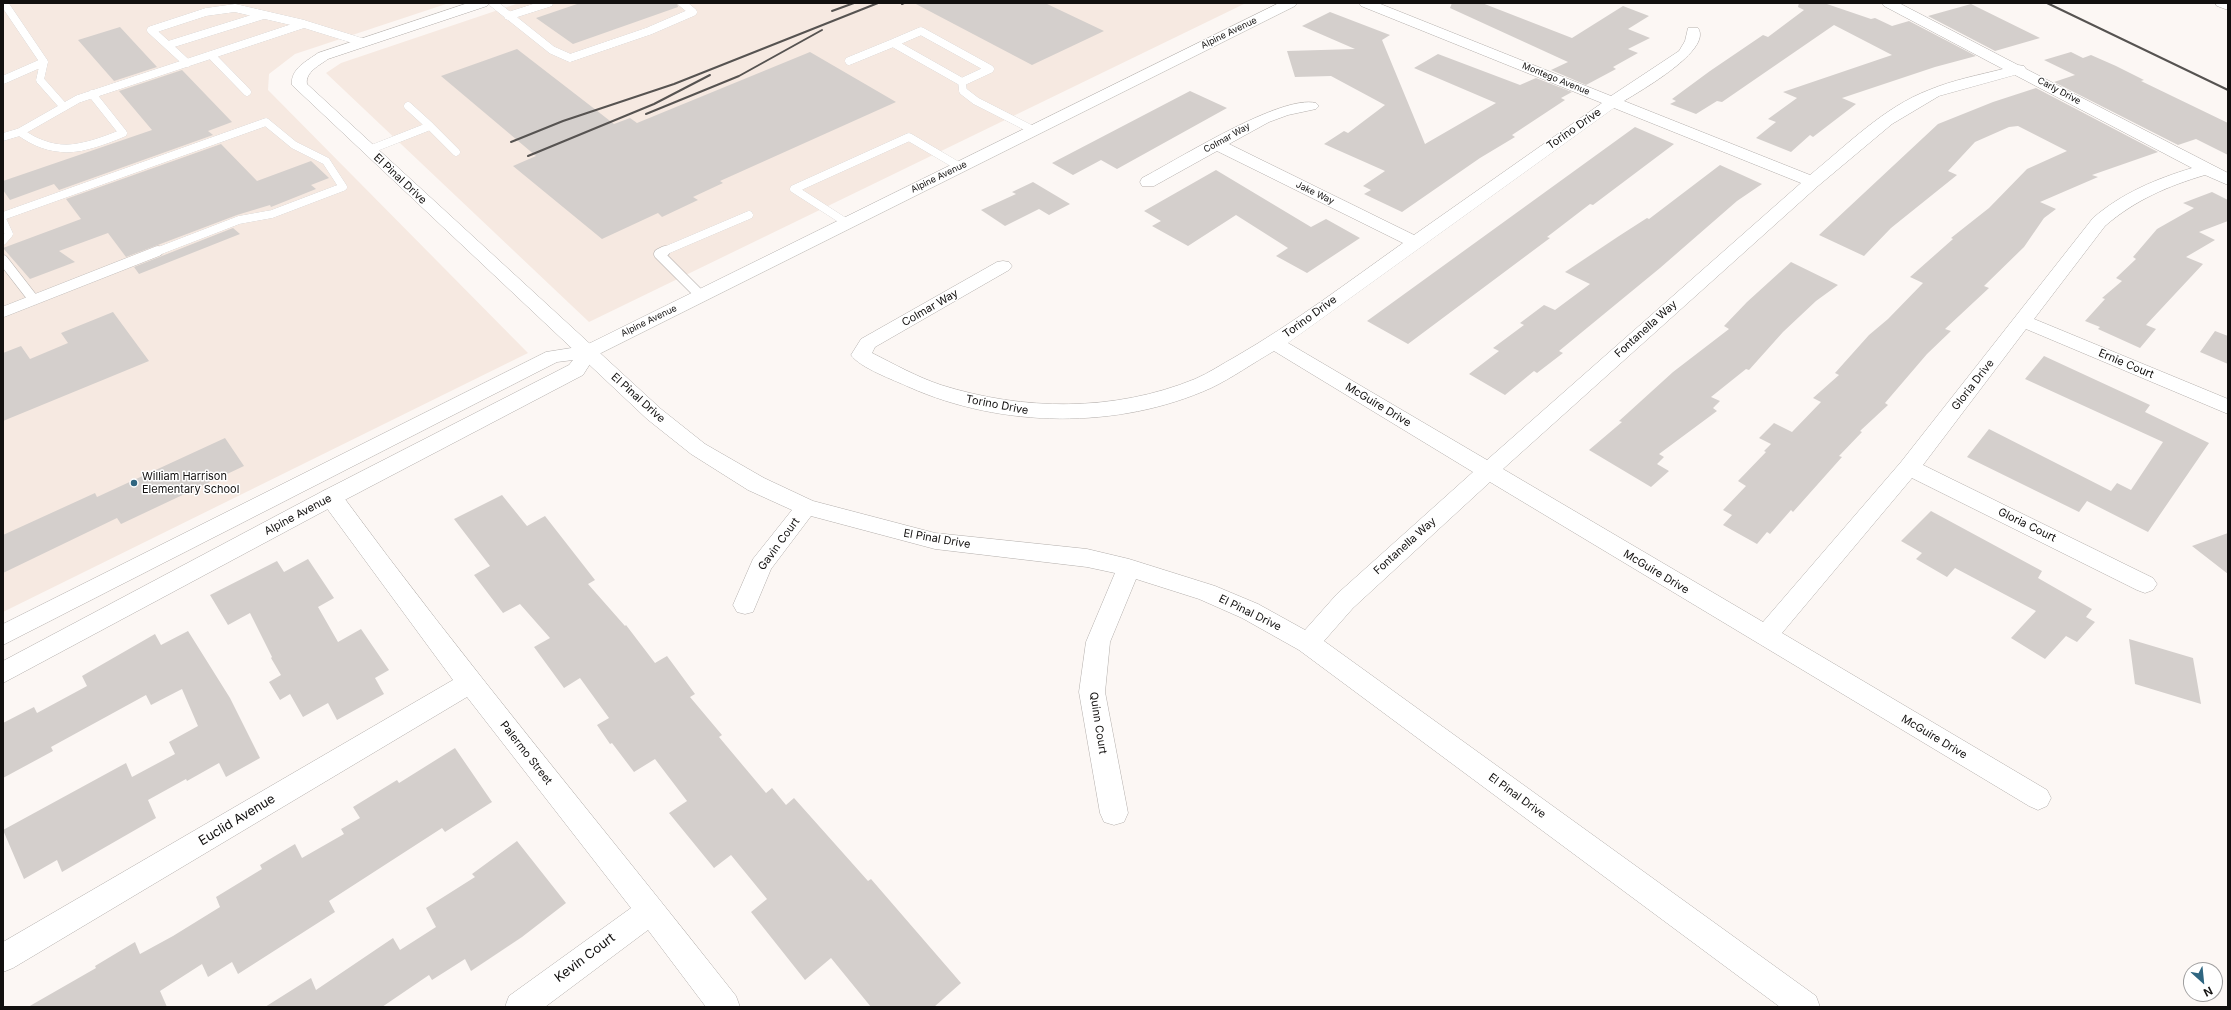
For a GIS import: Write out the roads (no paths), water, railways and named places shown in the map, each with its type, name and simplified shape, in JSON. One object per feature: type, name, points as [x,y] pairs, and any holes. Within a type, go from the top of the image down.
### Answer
[{"type":"street","name":"El Pinal Drive","points":[[482,3],[362,42],[314,62],[304,70],[299,79],[300,85],[311,97],[654,414],[698,449],[756,484],[806,507],[872,526],[935,541],[1087,558],[1129,568],[1207,592],[1250,611],[1308,643],[1805,1007]]},
{"type":"street","name":"Alpine Avenue","points":[[3,635],[553,356],[588,352],[1290,3]]},
{"type":"street","name":"Montego Avenue","points":[[1366,3],[1812,182]]},
{"type":"street","name":"Carly Drive","points":[[1889,3],[2019,69],[2228,180]]},
{"type":"street","points":[[2222,3],[2228,6]]},
{"type":"street","name":"Torino Drive","points":[[861,355],[889,370],[932,389],[977,402],[1027,411],[1067,412],[1116,408],[1169,396],[1204,383],[1274,343],[1613,102],[1684,54],[1692,41],[1693,31]]},
{"type":"street","name":"Fontanella Way","points":[[1308,643],[1345,601],[1488,471],[1812,182],[1886,121],[1906,107],[1934,93],[2019,69]]},
{"type":"street","name":"Colmar Way","points":[[1148,182],[1263,119],[1284,111],[1311,106]]},
{"type":"street","name":"Jake Way","points":[[1216,144],[1415,242]]},
{"type":"street","name":"Gloria Drive","points":[[1765,637],[1909,467],[2098,222],[2116,206],[2160,184],[2206,169]]},
{"type":"street","name":"Colmar Way","points":[[861,355],[868,343],[1003,266]]},
{"type":"street","name":"Ernie Court","points":[[2023,321],[2228,407]]},
{"type":"street","name":"McGuire Drive","points":[[1274,343],[1765,637],[2038,798]]},
{"type":"street","name":"Alpine Avenue","points":[[3,673],[331,497],[576,370],[588,352]]},
{"type":"street","name":"Gloria Court","points":[[1909,467],[2146,584]]},
{"type":"street","name":"Palermo Street","points":[[331,497],[470,682],[651,910],[725,1007]]},
{"type":"street","name":"Gavin Court","points":[[744,605],[761,565],[806,507]]},
{"type":"street","name":"Quinn Court","points":[[1114,813],[1092,692],[1098,642],[1129,568]]},
{"type":"street","name":"Euclid Avenue","points":[[3,958],[470,682]]},
{"type":"street","name":"Kevin Court","points":[[520,1007],[651,910]]},
{"type":"lane","points":[[4,3],[44,62],[40,80],[64,107]]},
{"type":"lane","points":[[493,3],[552,50],[570,58],[649,31],[693,12],[682,3]]},
{"type":"lane","points":[[508,16],[549,3]]},
{"type":"lane","points":[[187,63],[151,30],[206,12],[235,8],[304,24],[362,42]]},
{"type":"lane","points":[[168,45],[265,15]]},
{"type":"lane","points":[[3,137],[20,132],[64,107],[92,94],[304,24]]},
{"type":"lane","points":[[849,61],[921,31],[990,69],[962,82]]},
{"type":"lane","points":[[893,42],[962,82]]},
{"type":"lane","points":[[210,55],[247,92]]},
{"type":"lane","points":[[3,80],[44,62]]},
{"type":"lane","points":[[962,82],[963,91],[976,101],[1033,130]]},
{"type":"lane","points":[[20,132],[33,143],[57,149],[74,149],[97,145],[123,133],[92,94]]},
{"type":"lane","points":[[408,106],[456,152]]},
{"type":"lane","points":[[3,216],[266,122],[294,145],[326,161],[343,188],[272,214],[239,220],[3,312]]},
{"type":"lane","points":[[369,150],[430,126]]},
{"type":"lane","points":[[847,223],[794,189],[910,137],[960,167]]},
{"type":"lane","points":[[701,296],[659,254],[749,215]]},
{"type":"lane","points":[[3,221],[9,234],[3,241]]},
{"type":"lane","points":[[3,260],[34,300]]},
{"type":"railway","points":[[832,11],[854,3]]},
{"type":"railway","points":[[511,142],[563,121],[674,84],[878,3]]},
{"type":"railway","points":[[2047,3],[2228,90]]},
{"type":"railway","points":[[646,114],[739,76],[822,30]]},
{"type":"railway","points":[[528,156],[654,104],[710,75]]},
{"type":"place","name":"William Harrison Elementary School","points":[[134,483]]}]
